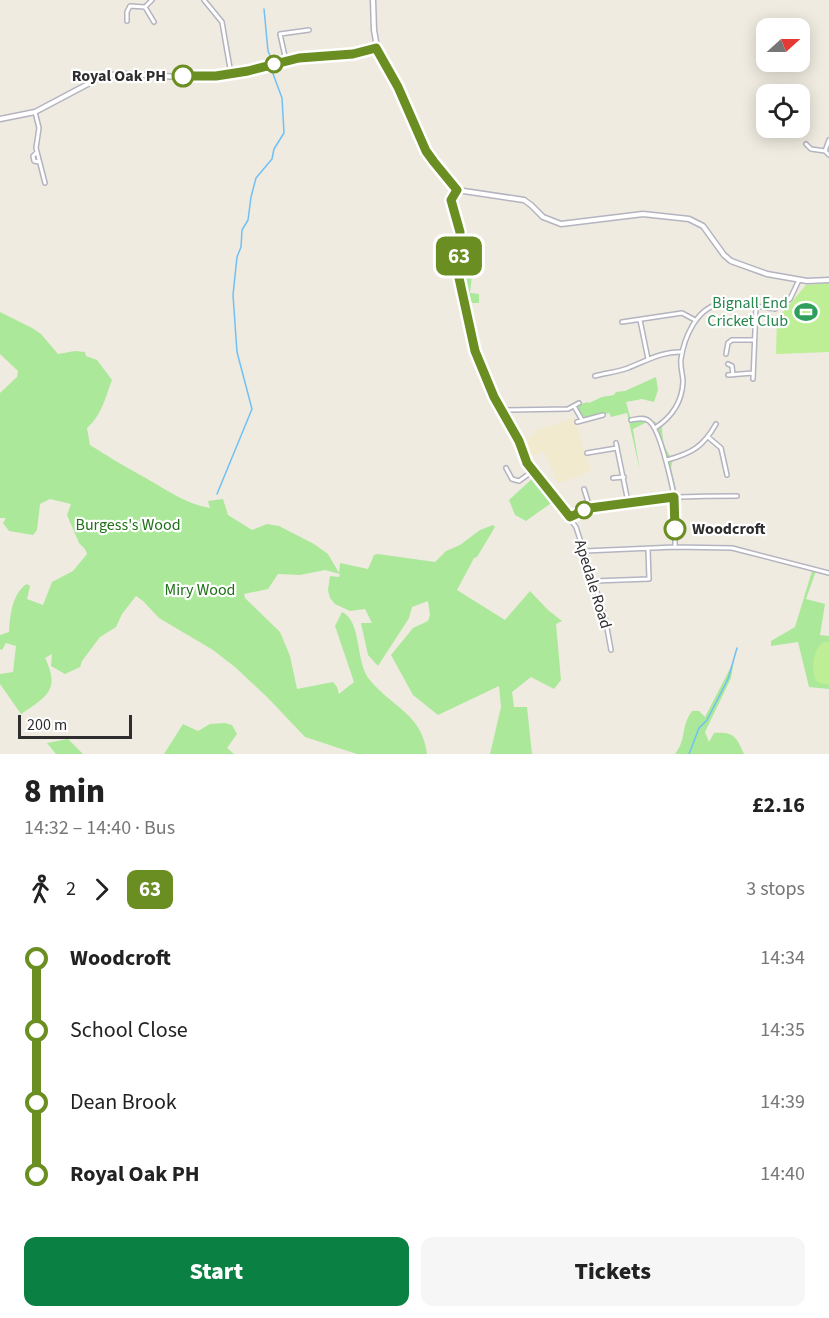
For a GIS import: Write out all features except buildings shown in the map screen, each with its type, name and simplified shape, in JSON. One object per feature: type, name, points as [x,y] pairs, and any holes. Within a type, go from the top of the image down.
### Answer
[{"type":"street","points":[[127,21],[130,6],[145,7],[152,0]]},
{"type":"street","points":[[204,0],[222,22],[231,74]]},
{"type":"street","points":[[374,0],[376,48],[398,87],[426,151],[457,190],[524,200],[543,217],[561,224],[643,214],[689,219],[703,226],[731,261],[767,274],[799,280],[829,280]]},
{"type":"street","points":[[145,7],[154,22]]},
{"type":"street","points":[[286,61],[280,34],[309,30]]},
{"type":"street","points":[[0,119],[35,112],[103,76],[122,74],[201,78],[231,74],[312,56],[353,54],[376,48]]},
{"type":"street","points":[[35,112],[39,128],[37,152],[45,183]]},
{"type":"street","points":[[825,151],[829,140]]},
{"type":"street","points":[[806,144],[811,149],[825,151],[829,154]]},
{"type":"street","name":"Apedale Road","points":[[457,190],[451,200],[460,232],[459,278],[475,351],[494,397],[533,471],[576,527],[605,617],[611,650]]},
{"type":"street","points":[[655,428],[668,420],[679,404],[683,383],[680,361],[696,320],[704,310],[718,304],[775,309],[790,298],[799,280]]},
{"type":"street","points":[[753,379],[756,307]]},
{"type":"street","points":[[622,322],[682,313],[696,320]]},
{"type":"street","points":[[640,319],[648,359]]},
{"type":"street","points":[[725,352],[728,343],[732,340],[753,340]]},
{"type":"street","points":[[595,376],[626,369],[673,351],[683,352]]},
{"type":"street","points":[[728,364],[732,366],[733,375]]},
{"type":"street","points":[[728,375],[753,373]]},
{"type":"street","points":[[501,410],[568,409],[579,404]]},
{"type":"street","points":[[574,406],[579,421],[603,415]]},
{"type":"street","points":[[631,420],[644,418],[649,420],[655,428],[666,460],[674,497],[675,547]]},
{"type":"street","points":[[666,460],[696,449],[708,438],[714,426],[709,425]]},
{"type":"street","points":[[708,438],[722,448],[727,475]]},
{"type":"street","points":[[589,446],[589,453],[617,446],[628,502]]},
{"type":"street","points":[[506,468],[512,479],[519,481],[533,471]]},
{"type":"street","points":[[613,478],[624,477]]},
{"type":"street","points":[[584,489],[590,508]]},
{"type":"street","points":[[570,517],[590,508],[628,502],[674,497],[737,496]]},
{"type":"street","points":[[583,549],[586,552],[675,547],[732,548],[829,573]]},
{"type":"street","points":[[593,581],[649,579],[648,549]]},
{"type":"shaded area","points":[[574,417],[591,471],[558,484],[544,452],[528,457],[522,441],[535,434],[535,431]]},
{"type":"green space","points":[[473,267],[470,293],[479,294],[479,303],[472,303],[468,294],[465,295],[462,284],[461,268]]},
{"type":"green space","name":"Bignall End Cricket Club","points":[[829,283],[829,352],[776,354],[777,319],[806,285]]},
{"type":"green space","points":[[0,312],[41,334],[58,354],[85,352],[86,356],[97,360],[112,380],[100,412],[87,428],[90,445],[192,503],[210,508],[208,501],[223,499],[228,515],[252,530],[267,524],[279,526],[328,554],[339,573],[340,563],[368,569],[374,555],[378,554],[435,562],[446,551],[460,545],[480,530],[493,525],[495,527],[477,557],[474,558],[457,590],[505,620],[530,591],[562,621],[556,624],[561,680],[554,689],[531,677],[512,692],[514,707],[527,707],[532,754],[490,754],[501,707],[499,686],[438,715],[413,695],[391,655],[413,628],[428,621],[430,615],[428,601],[412,607],[409,618],[378,666],[368,655],[361,623],[372,623],[365,609],[350,611],[335,604],[328,590],[330,576],[339,577],[340,574],[325,570],[300,575],[278,574],[268,589],[244,594],[245,598],[280,632],[290,656],[297,689],[333,682],[339,694],[354,682],[335,626],[342,612],[348,617],[356,632],[362,662],[369,679],[419,729],[427,754],[357,754],[305,737],[235,667],[213,650],[159,618],[136,596],[122,614],[116,627],[100,637],[80,667],[65,674],[51,666],[52,654],[45,658],[51,677],[49,691],[21,714],[0,684],[0,674],[13,672],[16,646],[6,643],[2,650],[0,649],[0,635],[9,632],[13,605],[22,588],[27,584],[30,586],[27,599],[43,605],[52,582],[73,571],[87,554],[79,543],[67,515],[71,504],[50,499],[40,504],[37,530],[33,535],[9,531],[3,523],[6,518],[0,518],[0,393],[17,377],[18,371],[0,354]]},
{"type":"green space","points":[[656,377],[658,390],[654,402],[642,399],[626,402],[631,420],[643,418],[643,415],[662,424],[664,443],[673,459],[671,468],[678,497],[674,497],[663,447],[655,428],[649,421],[633,429],[640,471],[627,413],[611,417],[609,413],[582,420],[574,406],[614,395],[616,392],[625,391]]},
{"type":"green space","points":[[534,477],[554,501],[526,521],[515,515],[509,500]]},
{"type":"green space","points":[[812,571],[816,571],[806,599],[825,604],[820,635],[829,636],[829,689],[809,687],[798,642],[771,646],[771,641],[795,627]]},
{"type":"green space","points":[[824,642],[829,642],[829,685],[817,682],[814,673],[815,654]]},
{"type":"green space","points":[[734,661],[731,678],[705,732],[709,742],[714,733],[734,736],[744,754],[675,754],[679,749],[688,717],[692,711],[699,711],[705,717]]},
{"type":"green space","points":[[183,724],[198,731],[210,724],[232,725],[237,734],[227,748],[234,754],[164,754]]},
{"type":"green space","points":[[68,739],[83,754],[56,754],[47,743]]},
{"type":"waterway","points":[[264,9],[268,51],[272,60]]},
{"type":"waterway","points":[[217,494],[252,409],[237,352],[233,295],[242,230],[248,220],[256,178],[272,159],[274,149],[284,133],[282,98],[272,71]]},
{"type":"waterway","points":[[689,754],[699,728],[707,720],[728,679],[737,648]]},
{"type":"bus line","name":"63","points":[[183,76],[201,78],[216,76],[248,71],[299,58],[353,54],[376,48],[398,87],[426,151],[457,190],[451,200],[460,232],[459,278],[475,351],[494,397],[519,441],[527,463],[570,517],[590,508],[674,497],[675,529]]},
{"type":"place","name":"Royal Oak PH","points":[[183,76]]},
{"type":"place","name":"Bignall End Cricket Club","points":[[806,312]]},
{"type":"place","name":"Woodcroft","points":[[675,529]]},
{"type":"park label","name":"Burgess's Wood","points":[[128,525]]},
{"type":"park label","name":"Miry Wood","points":[[200,590]]}]
